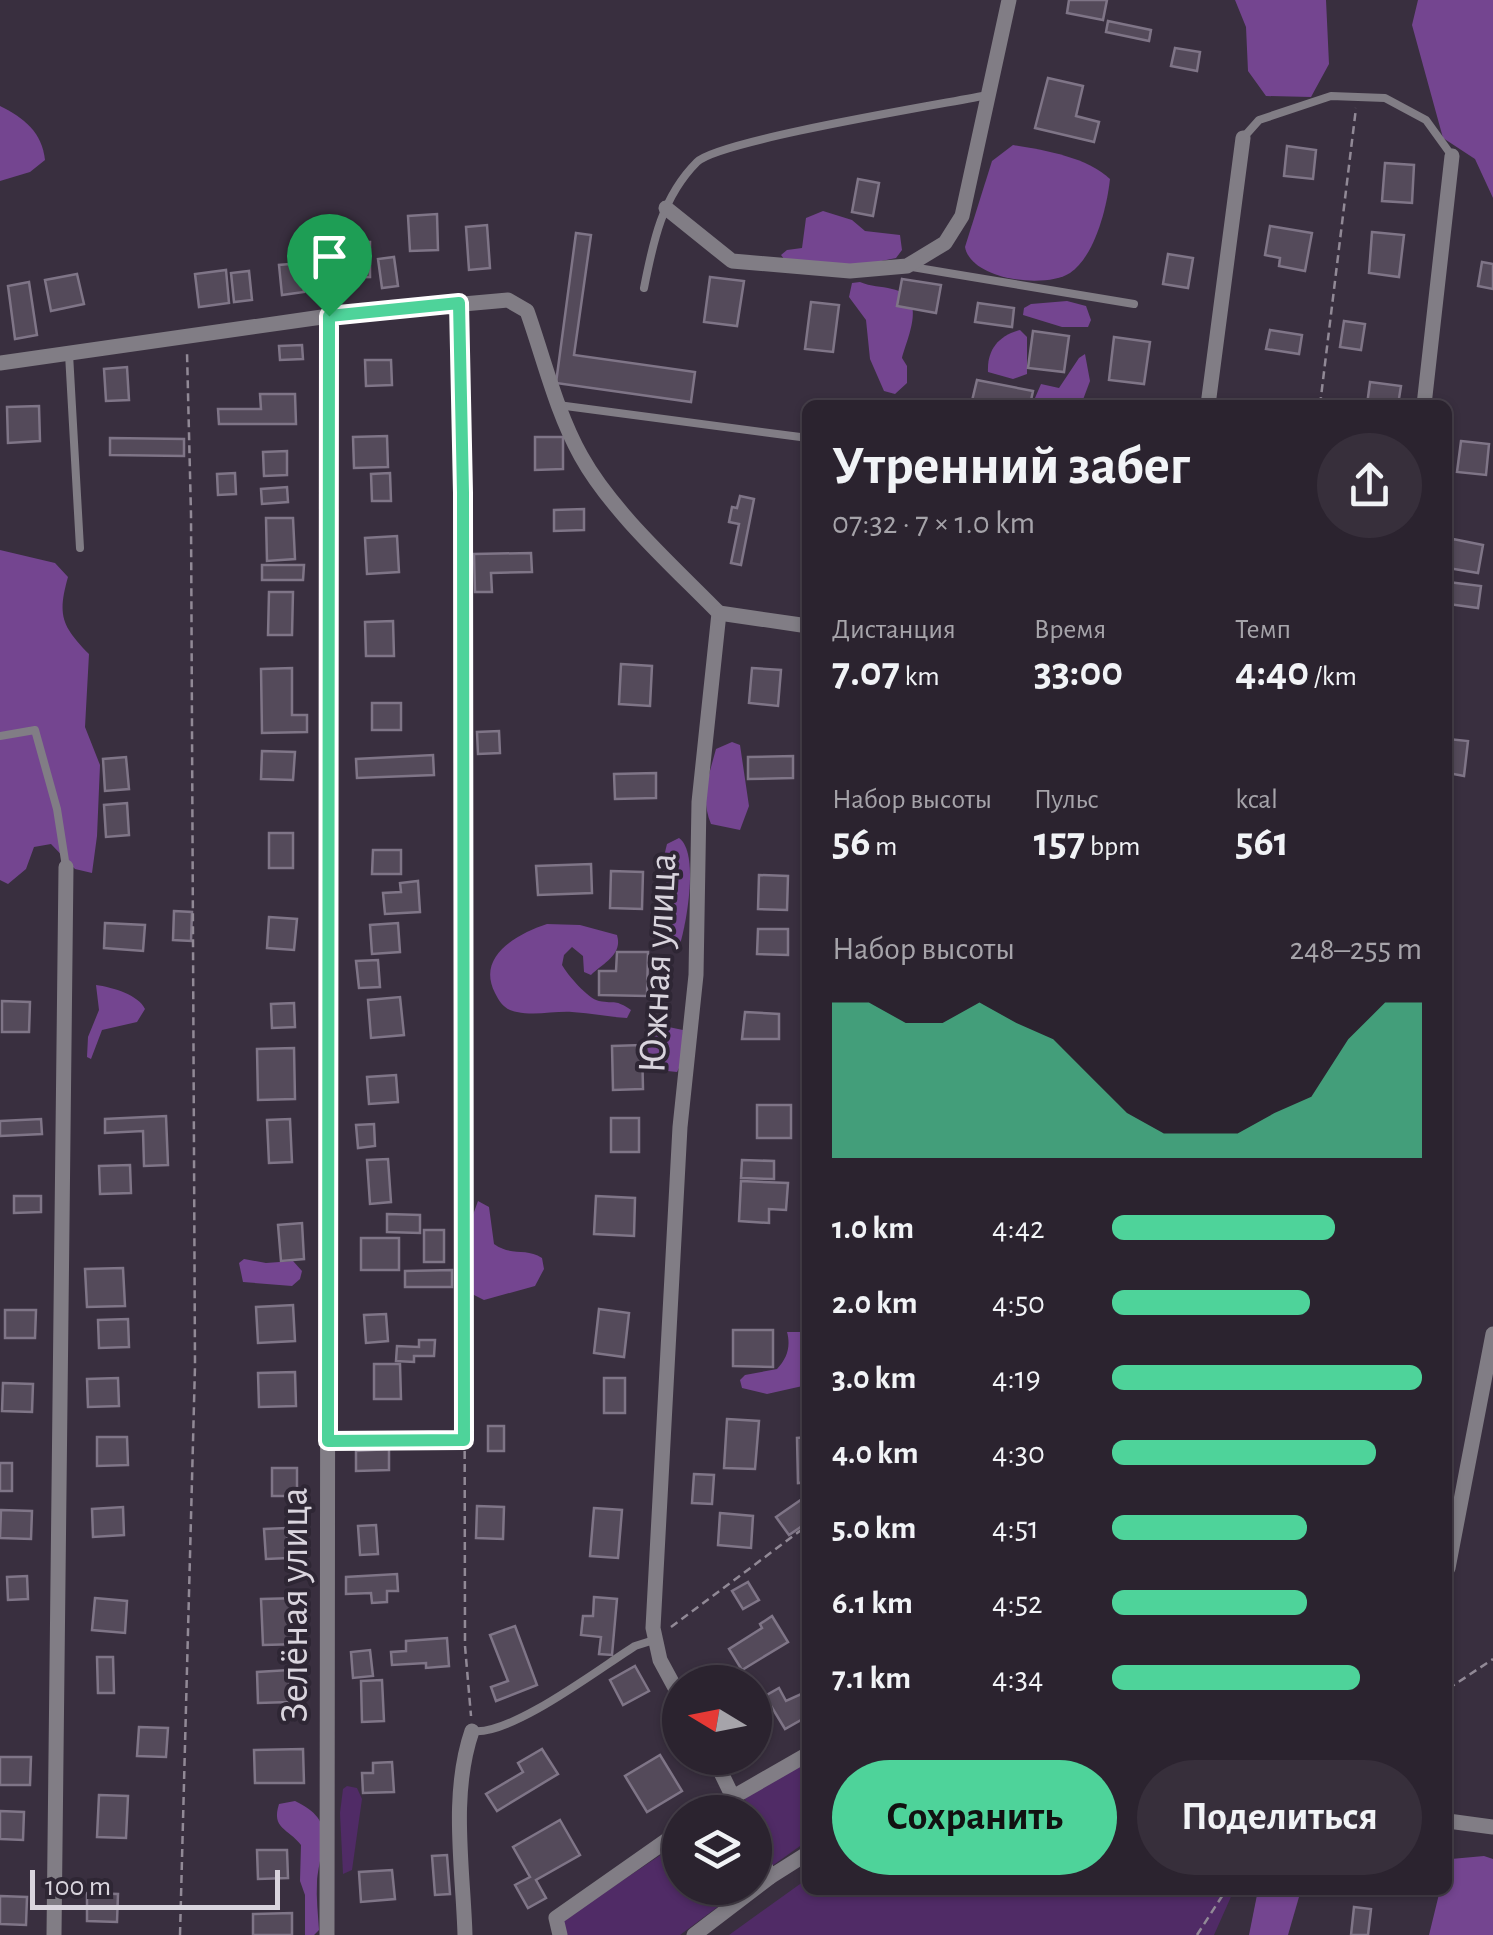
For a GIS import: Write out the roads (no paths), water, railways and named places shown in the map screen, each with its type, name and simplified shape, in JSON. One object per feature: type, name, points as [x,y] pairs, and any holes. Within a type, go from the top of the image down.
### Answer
[{"type":"street","points":[[666,208],[732,260],[850,270],[908,266],[945,243],[962,216],[1009,0]]},
{"type":"street","points":[[1209,400],[1243,138]]},
{"type":"street","points":[[1425,400],[1452,156]]},
{"type":"street","points":[[0,364],[329,316],[508,300],[527,311],[558,405],[582,458],[640,534],[719,613],[802,625]]},
{"type":"street","name":"Зелёная улица","points":[[328,1935],[329,316]]},
{"type":"street","name":"Южная улица","points":[[663,1665],[654,1640],[680,1127],[696,975],[699,802],[719,613]]},
{"type":"street","points":[[54,1935],[66,867]]},
{"type":"street","points":[[1452,1547],[1493,1334]]},
{"type":"street","points":[[466,1935],[460,1792],[461,1764],[472,1731]]},
{"type":"street","points":[[722,1775],[732,1795],[802,1757]]},
{"type":"street","points":[[1452,1821],[1493,1826]]},
{"type":"street","points":[[560,1935],[556,1918],[662,1844]]},
{"type":"street","points":[[772,1876],[802,1857]]},
{"type":"street","points":[[694,1935],[733,1905]]},
{"type":"lane","points":[[644,288],[655,229],[677,186],[700,159],[754,142],[988,95]]},
{"type":"lane","points":[[1243,138],[1259,120],[1331,96],[1386,98],[1426,120],[1452,156]]},
{"type":"lane","points":[[908,266],[1134,304]]},
{"type":"lane","points":[[69,354],[80,548]]},
{"type":"lane","points":[[558,405],[802,437]]},
{"type":"lane","points":[[0,736],[35,730],[57,808],[66,867]]},
{"type":"lane","points":[[472,1731],[483,1733],[509,1726],[634,1646],[654,1640]]}]
